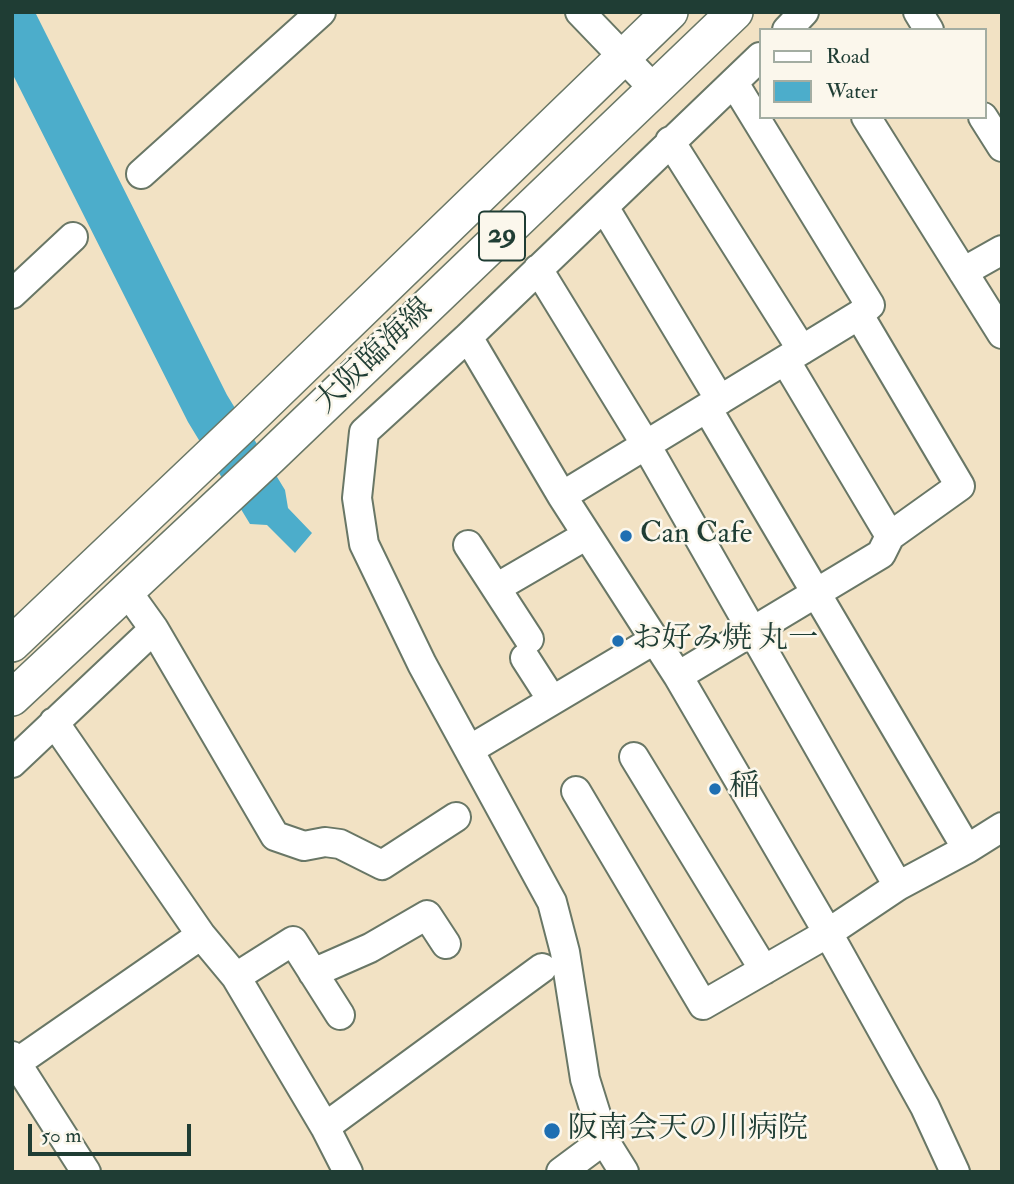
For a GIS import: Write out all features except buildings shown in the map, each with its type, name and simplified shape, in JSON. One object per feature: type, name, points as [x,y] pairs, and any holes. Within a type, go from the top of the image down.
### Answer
[{"type":"main road","name":"大阪臨海線","points":[[12,644],[670,12]]},
{"type":"main road","name":"大阪臨海線","points":[[12,698],[269,458],[735,12]]},
{"type":"street","points":[[141,174],[321,12]]},
{"type":"street","points":[[580,12],[655,90]]},
{"type":"street","points":[[918,12],[928,28]]},
{"type":"street","points":[[624,1172],[604,1140],[585,1079],[565,953],[552,902],[422,664],[364,544],[357,498],[364,432],[468,337],[758,59]]},
{"type":"street","points":[[562,496],[859,315],[870,305],[734,83]]},
{"type":"street","points":[[867,119],[1002,334]]},
{"type":"street","points":[[984,119],[1002,147]]},
{"type":"street","points":[[670,141],[793,355],[890,536]]},
{"type":"street","points":[[604,207],[817,594],[967,849]]},
{"type":"street","points":[[12,294],[73,237]]},
{"type":"street","points":[[963,272],[1002,250]]},
{"type":"street","points":[[538,269],[646,445],[898,886]]},
{"type":"street","points":[[678,676],[881,554],[890,536],[960,486],[859,315]]},
{"type":"street","points":[[468,337],[562,496],[678,676],[828,933],[925,1107],[955,1172]]},
{"type":"street","points":[[496,588],[587,535]]},
{"type":"street","points":[[468,545],[496,588],[552,700]]},
{"type":"street","points":[[126,590],[154,629],[275,835],[304,846],[325,842],[340,844],[382,865],[457,817]]},
{"type":"street","points":[[12,763],[154,629]]},
{"type":"street","points":[[469,750],[654,640]]},
{"type":"street","points":[[54,722],[201,935],[236,977],[348,1172]]},
{"type":"street","points":[[634,757],[764,970]]},
{"type":"street","points":[[576,791],[703,1005],[828,933],[898,886],[1002,827]]},
{"type":"street","points":[[313,973],[370,948],[426,915],[446,944]]},
{"type":"street","points":[[86,1172],[14,1062],[201,935]]},
{"type":"street","points":[[236,977],[293,941],[340,1015]]},
{"type":"street","points":[[325,1128],[542,968]]},
{"type":"street","points":[[561,1172],[604,1140]]},
{"type":"water","points":[[12,12],[35,12],[227,395],[285,490],[288,508],[312,533],[295,553],[267,525],[250,524],[188,422],[12,73]]},
{"type":"place","name":"Can Cafe","points":[[626,536]]},
{"type":"place","name":"お好み焼 丸一","points":[[618,641]]},
{"type":"place","name":"稲","points":[[715,789]]},
{"type":"place","name":"阪南会天の川病院","points":[[552,1131]]}]
